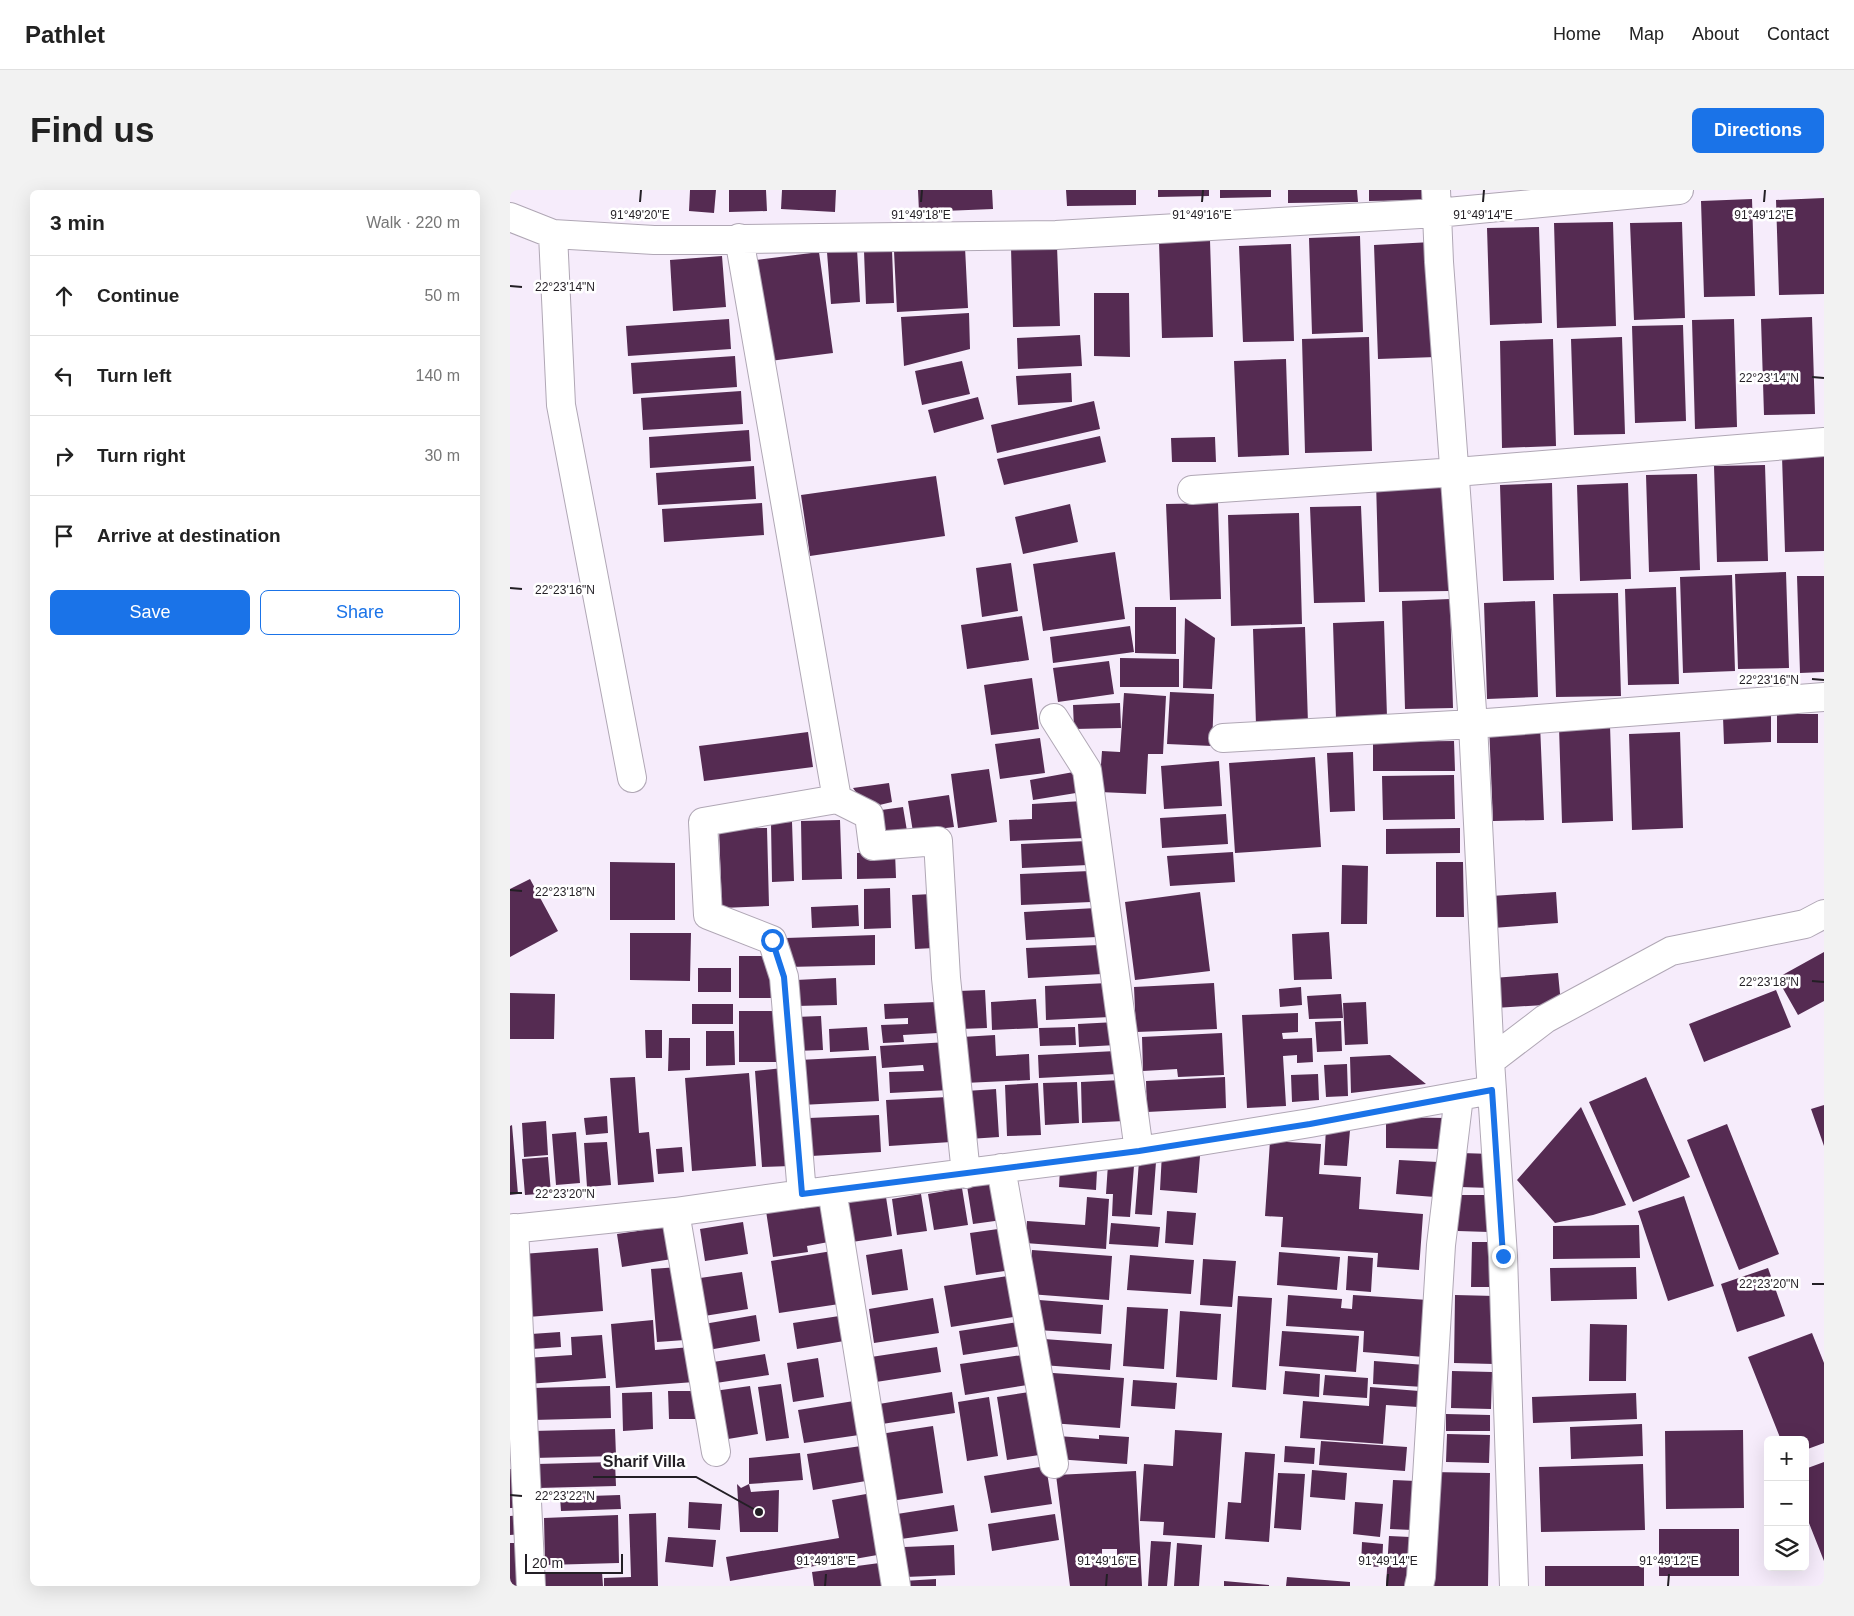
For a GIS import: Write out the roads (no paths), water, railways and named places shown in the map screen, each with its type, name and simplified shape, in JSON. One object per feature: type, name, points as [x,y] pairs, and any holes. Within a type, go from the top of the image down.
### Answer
[{"type":"street","points":[[510,217],[553,234],[654,240],[1056,235],[1437,201],[1679,190]]},
{"type":"street","points":[[1437,201],[1439,262],[1456,472],[1473,724],[1490,1060],[1503,1256],[1514,1586]]},
{"type":"street","points":[[553,234],[561,406],[632,778]]},
{"type":"street","points":[[739,238],[837,799]]},
{"type":"street","points":[[1192,490],[1456,472],[1824,442]]},
{"type":"street","points":[[1223,738],[1473,724],[1824,697]]},
{"type":"street","points":[[1054,718],[1088,770],[1139,1151]]},
{"type":"street","points":[[802,1194],[784,977],[772,940],[708,915],[703,822],[837,799],[869,815],[873,846],[938,841],[946,978],[966,1174]]},
{"type":"street","points":[[1490,1060],[1545,1019],[1670,951],[1805,924],[1824,914]]},
{"type":"street","points":[[531,1586],[512,1229],[675,1212],[1139,1151],[1310,1124],[1492,1090]]},
{"type":"street","points":[[1418,1586],[1422,1577],[1441,1245],[1459,1096]]},
{"type":"street","points":[[1002,1168],[1054,1464]]},
{"type":"street","points":[[832,1190],[896,1586]]},
{"type":"street","points":[[675,1212],[716,1452]]},
{"type":"place","name":"Sharif Villa","points":[[759,1512]]}]
